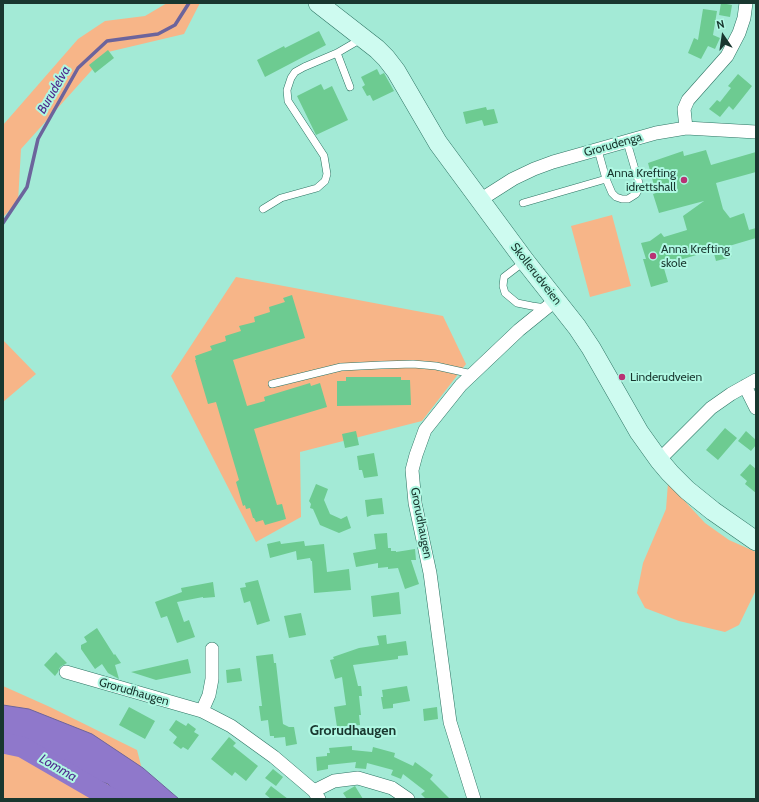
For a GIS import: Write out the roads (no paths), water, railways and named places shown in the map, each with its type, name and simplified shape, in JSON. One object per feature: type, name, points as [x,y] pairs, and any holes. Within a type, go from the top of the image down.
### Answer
[{"type":"street","name":"Skollerudveien","points":[[318,3],[386,58],[396,71],[438,144],[525,261],[551,304],[591,348],[639,432],[670,474],[713,511],[756,541]]},
{"type":"street","points":[[686,128],[684,109],[688,100],[727,56],[739,33],[750,20],[746,3]]},
{"type":"street","name":"Grorudenga","points":[[480,200],[513,179],[534,169],[553,162],[656,133],[686,128],[756,132]]},
{"type":"street","name":"Grorudhaugen","points":[[474,799],[450,722],[430,573],[415,503],[412,470],[425,430],[461,385],[519,330],[551,304]]},
{"type":"street","points":[[659,460],[712,408],[730,394],[750,383],[756,408]]},
{"type":"street","points":[[202,712],[209,695],[212,679],[212,649]]},
{"type":"street","name":"Grorudhaugen","points":[[66,672],[202,712],[231,726],[274,757],[317,795],[334,781],[358,778],[392,788],[408,799]]},
{"type":"lane","points":[[263,210],[281,198],[317,188],[325,181],[327,174],[324,156],[288,101],[287,90],[291,78],[295,72],[304,66],[337,53],[363,38]]},
{"type":"lane","points":[[337,53],[350,87]]},
{"type":"lane","points":[[598,150],[606,179],[612,193],[616,197],[628,199],[636,194],[639,183],[627,142]]},
{"type":"lane","points":[[523,203],[606,179]]},
{"type":"lane","points":[[525,261],[504,277],[503,286],[505,293],[517,302],[532,306],[551,304]]},
{"type":"lane","points":[[272,384],[341,368],[381,365],[413,364],[436,366],[472,374]]},
{"type":"waterway","name":"Burudelva","points":[[3,223],[27,187],[38,139],[78,68],[107,41],[158,34],[175,25],[189,3]]},
{"type":"waterway","name":"Lomma","points":[[3,743],[22,747],[112,799]]},
{"type":"place","name":"Anna Krefting idrettshall","points":[[684,180]]},
{"type":"place","name":"Anna Krefting skole","points":[[653,256]]},
{"type":"place","name":"Linderudveien","points":[[622,377]]},
{"type":"district","name":"Grorudhaugen","points":[[353,731]]}]
